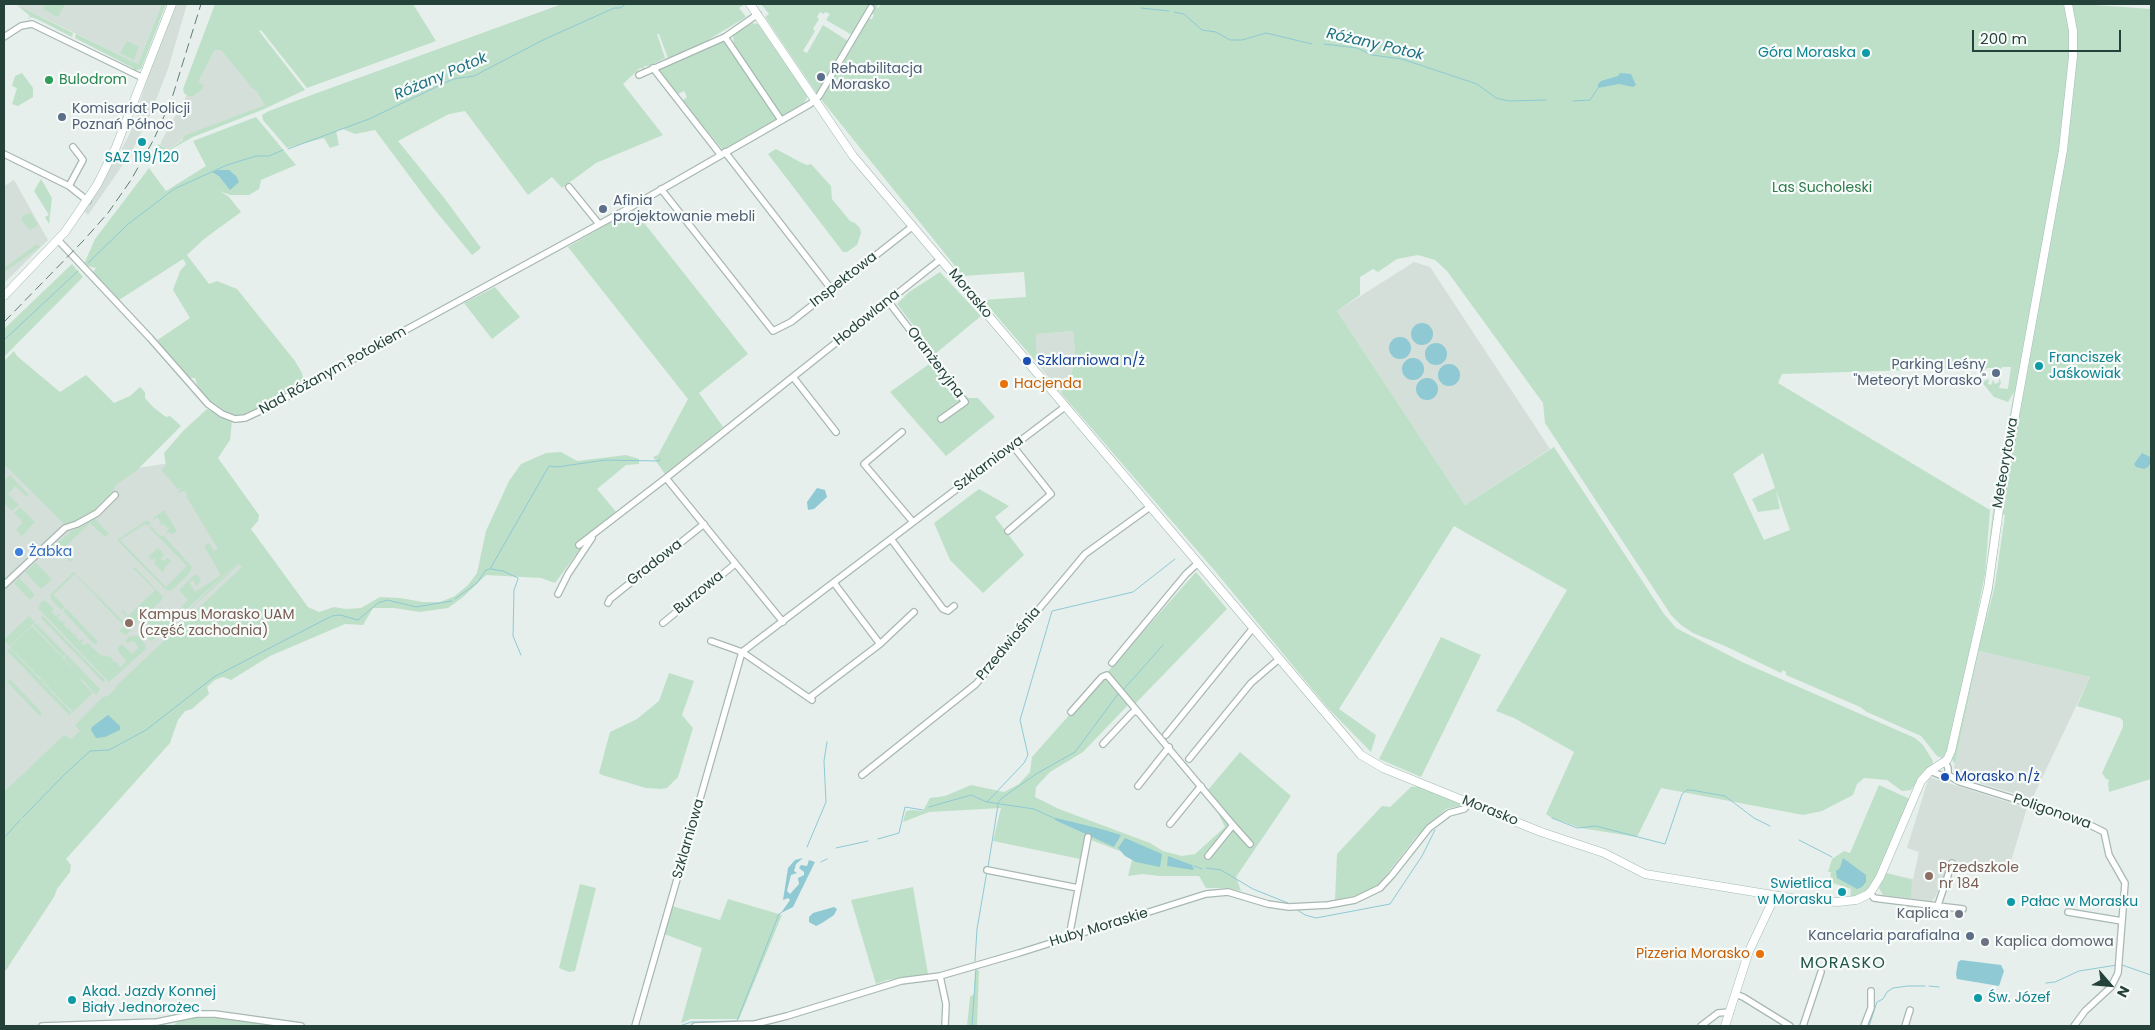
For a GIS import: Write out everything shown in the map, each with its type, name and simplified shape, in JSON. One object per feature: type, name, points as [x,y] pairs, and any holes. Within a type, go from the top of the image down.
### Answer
[{"type":"street","points":[[4,296],[58,240],[88,200],[116,147],[172,4]]},
{"type":"street","name":"Morasko","points":[[750,4],[853,156],[1348,741],[1365,758],[1383,768],[1541,832],[1604,853],[1645,874],[1815,902],[1851,901],[1868,894]]},
{"type":"street","name":"Meteorytowa","points":[[1945,762],[1952,752],[1986,599],[2003,479],[2063,150],[2074,47],[2068,4]]},
{"type":"street","points":[[815,100],[871,8]]},
{"type":"street","points":[[639,74],[725,37],[758,14]]},
{"type":"street","points":[[4,37],[21,26],[32,24],[143,78]]},
{"type":"street","points":[[725,37],[781,120]]},
{"type":"street","points":[[652,68],[832,290]]},
{"type":"street","name":"Nad Różanym Potokiem","points":[[58,240],[150,338],[208,404],[235,419],[245,418],[273,405],[369,350],[600,224],[815,100]]},
{"type":"street","points":[[69,186],[82,160],[73,146]]},
{"type":"street","points":[[4,154],[69,186],[88,200]]},
{"type":"street","points":[[569,187],[600,224]]},
{"type":"street","name":"Inspektowa","points":[[661,189],[773,331],[791,322],[913,226]]},
{"type":"street","name":"Hodowlana","points":[[579,545],[941,259]]},
{"type":"street","name":"Oranżeryjna","points":[[888,301],[965,402],[941,419]]},
{"type":"street","points":[[793,377],[836,432]]},
{"type":"street","name":"Szklarniowa","points":[[635,1026],[742,652],[1066,406]]},
{"type":"street","points":[[902,432],[864,464],[913,522]]},
{"type":"street","points":[[1008,531],[1051,494],[1014,446]]},
{"type":"street","points":[[666,478],[783,622]]},
{"type":"street","points":[[4,585],[65,528],[97,513],[115,495]]},
{"type":"street","name":"Przedwiośnia","points":[[862,775],[976,684],[1085,554],[1150,507]]},
{"type":"street","name":"Gradowa","points":[[608,603],[610,599],[704,524]]},
{"type":"street","name":"Hodowlana","points":[[558,594],[568,574],[595,534]]},
{"type":"street","points":[[891,539],[944,609],[948,612],[954,606]]},
{"type":"street","points":[[1112,664],[1186,574],[1198,563]]},
{"type":"street","name":"Burzowa","points":[[663,622],[735,564]]},
{"type":"street","points":[[834,583],[880,644]]},
{"type":"street","points":[[711,641],[742,652],[810,699],[880,644],[914,612]]},
{"type":"street","points":[[1166,735],[1253,628]]},
{"type":"street","points":[[1189,759],[1251,683],[1279,659]]},
{"type":"street","points":[[1071,712],[1105,675],[1169,747],[1250,844]]},
{"type":"street","points":[[1102,744],[1132,713],[1135,711],[1139,713]]},
{"type":"street","points":[[1138,786],[1169,747]]},
{"type":"street","points":[[1948,775],[1948,768],[1945,762],[1930,772],[1920,783],[1880,877],[1868,894],[1874,898],[1963,909]]},
{"type":"street","name":"Poligonowa","points":[[1930,772],[1945,777],[1948,775],[1960,782],[2078,819],[2104,832],[2109,855],[2125,882],[2122,921]]},
{"type":"street","points":[[1170,824],[1201,786]]},
{"type":"street","name":"Huby Moraskie","points":[[695,1026],[755,1024],[901,981],[940,976],[1206,894],[1228,892],[1279,906],[1328,905],[1354,900],[1373,893],[1386,882],[1436,822],[1449,813],[1464,809],[1470,802]]},
{"type":"street","points":[[1208,856],[1233,825]]},
{"type":"street","points":[[1069,937],[1088,837]]},
{"type":"street","points":[[1938,906],[1952,863]]},
{"type":"street","points":[[987,870],[1078,888]]},
{"type":"street","points":[[1725,1026],[1753,940],[1775,896]]},
{"type":"street","points":[[2068,912],[2122,921],[2116,979],[2111,987],[2085,1011],[2074,1026]]},
{"type":"street","points":[[1803,1026],[1821,972]]},
{"type":"street","points":[[940,976],[946,1004],[945,1026]]},
{"type":"street","points":[[1864,1026],[1871,1008],[1871,991]]},
{"type":"street","points":[[1735,994],[1790,1026]]},
{"type":"street","points":[[1905,1026],[1910,1010]]},
{"type":"street","points":[[1701,1026],[1718,1013],[1730,1012]]},
{"type":"street","points":[[42,1026],[157,1022],[196,1014],[215,1014],[301,1026]]},
{"type":"shaded area","points":[[15,4],[162,4],[138,64]]},
{"type":"shaded area","points":[[174,4],[187,4],[168,69],[151,113],[131,153],[88,215],[84,211],[118,150],[120,152],[140,109],[138,108],[148,73]]},
{"type":"shaded area","points":[[223,47],[268,105],[187,136],[168,150],[160,145],[162,140],[193,84],[197,82],[216,49]]},
{"type":"shaded area","points":[[14,180],[48,240],[4,283],[4,186]]},
{"type":"shaded area","points":[[1414,262],[1430,267],[1550,449],[1465,505],[1337,311]]},
{"type":"shaded area","points":[[1073,331],[1075,353],[1072,371],[1061,393],[1037,363],[1036,334]]},
{"type":"shaded area","name":"Kampus Morasko UAM (część zachodnia)","points":[[4,446],[131,469],[170,463],[273,606],[4,796]]},
{"type":"shaded area","points":[[1979,651],[2090,677],[2032,799],[1957,776],[1954,768]]},
{"type":"shaded area","points":[[1929,777],[2027,808],[2008,871],[1950,862],[1935,898],[1931,901],[1883,895],[1879,888],[1886,873],[1913,879],[1919,852],[1907,848]]},
{"type":"green space","points":[[45,4],[65,4],[58,17],[43,9]]},
{"type":"green space","points":[[162,4],[166,4],[141,69],[132,71],[133,68],[75,38],[76,34],[138,64]]},
{"type":"green space","points":[[215,4],[413,4],[436,41],[307,88],[261,30],[259,31],[305,90],[262,110],[193,137],[159,156],[157,152],[158,144],[168,150],[183,140],[186,135],[265,105],[256,90],[254,90],[221,50],[215,50],[198,82],[204,86],[201,90],[193,96],[188,96],[184,93],[183,89]]},
{"type":"green space","points":[[562,4],[745,4],[739,8],[746,17],[698,46],[668,58],[659,34],[657,34],[665,58],[649,66],[644,66],[644,69],[640,68],[623,84],[663,135],[596,163],[562,188],[552,177],[528,195],[465,111],[449,114],[398,141],[445,199],[481,248],[472,255],[434,209],[375,130],[355,134],[343,129],[336,131],[339,145],[330,148],[324,138],[287,148],[263,120],[262,115],[269,111]]},
{"type":"green space","name":"Las Sucholeski","points":[[761,4],[879,4],[878,8],[881,4],[2080,4],[2151,9],[2151,779],[2109,792],[2109,780],[2102,773],[2123,727],[2123,721],[2120,718],[2077,706],[2090,677],[1979,651],[1955,764],[1947,753],[1942,758],[1937,756],[1921,736],[1786,675],[1786,672],[1783,670],[1781,673],[1693,633],[1681,625],[1671,615],[1545,423],[1543,403],[1447,271],[1435,260],[1418,255],[1397,259],[1378,272],[1373,269],[1360,277],[1360,295],[1337,311],[1465,505],[1554,447],[1664,614],[1676,628],[1742,662],[1915,738],[1923,745],[1933,761],[1932,765],[1911,790],[1902,791],[1887,780],[1864,778],[1857,784],[1853,795],[1822,811],[1803,815],[1661,788],[1637,837],[1581,828],[1552,818],[1546,814],[1574,752],[1514,718],[1496,711],[1567,590],[1454,526],[1339,709],[1376,735],[1371,752],[1327,707],[1215,571],[1061,393],[1072,371],[1075,353],[1073,331],[1036,334],[1037,363],[983,300],[1026,297],[1024,272],[963,276],[820,98],[867,19],[872,19],[874,15],[871,13],[874,7],[868,7],[852,35],[826,20],[830,14],[820,12],[817,17],[819,19],[813,29],[815,31],[803,51],[807,53],[823,25],[848,41],[817,94],[765,17],[769,14]],"holes":[[[2002,367],[2011,367],[2008,389],[1999,388],[2001,382],[1999,378],[1999,382],[1995,384],[1993,380],[1991,385],[1988,384],[1989,379],[1984,381],[1982,374],[1987,368],[1992,368],[1993,374],[1995,371],[1999,372]],[[1980,368],[1981,381],[1994,397],[2008,402],[2014,392],[1993,511],[1984,586],[1970,649],[1985,574],[1990,510],[1778,383],[1782,374]],[[1763,453],[1775,488],[1752,499],[1758,512],[1780,509],[1776,490],[1790,530],[1764,540],[1733,474]],[[2002,514],[2005,515],[1995,585],[1984,630],[1993,589]]]},
{"type":"green space","points":[[17,5],[73,33],[72,37],[37,19],[31,17],[28,20],[30,16]]},
{"type":"green space","points":[[752,23],[758,24],[808,96],[804,103],[782,117],[734,46],[733,35]]},
{"type":"green space","points":[[127,41],[139,47],[134,60],[120,53]]},
{"type":"green space","points":[[723,41],[778,119],[723,150],[682,101],[687,97],[684,91],[678,94],[658,71]]},
{"type":"green space","points":[[22,73],[33,88],[33,97],[18,106],[12,104],[17,88],[12,86],[15,76]]},
{"type":"green space","points":[[256,117],[296,165],[261,180],[259,189],[249,195],[230,195],[220,191],[229,197],[241,212],[204,239],[187,255],[209,284],[217,281],[237,289],[295,361],[302,373],[304,383],[245,415],[233,416],[212,404],[198,388],[195,378],[189,378],[156,341],[190,318],[173,290],[180,271],[186,264],[183,259],[119,300],[94,274],[93,272],[96,268],[84,264],[95,239],[149,168],[166,191],[206,166],[193,141]]},
{"type":"green space","points":[[776,149],[807,165],[811,164],[831,186],[832,199],[850,221],[860,228],[861,233],[857,245],[847,252],[843,252],[768,154]]},
{"type":"green space","points":[[41,179],[52,198],[49,224],[45,217],[49,215],[34,191]]},
{"type":"green space","points":[[633,209],[748,354],[699,393],[723,427],[665,474],[653,457],[658,455],[688,399],[568,247]]},
{"type":"green space","points":[[31,213],[38,225],[30,230],[22,221],[22,217]]},
{"type":"green space","points":[[37,244],[40,247],[4,272],[4,268]]},
{"type":"green space","points":[[72,264],[83,277],[4,357],[4,329]]},
{"type":"green space","points":[[940,272],[981,316],[935,354],[897,304],[909,292]]},
{"type":"green space","points":[[495,287],[520,317],[492,339],[464,303]]},
{"type":"green space","points":[[14,351],[17,356],[60,392],[86,375],[114,403],[130,396],[140,387],[145,392],[145,398],[153,407],[166,417],[170,416],[181,426],[136,471],[117,484],[110,495],[88,516],[64,524],[4,464],[4,361]]},
{"type":"green space","points":[[932,362],[968,398],[978,398],[995,417],[946,456],[890,392]]},
{"type":"green space","points":[[207,409],[232,421],[230,440],[218,458],[259,515],[258,521],[251,529],[308,607],[319,612],[334,607],[346,609],[361,608],[380,597],[440,602],[455,596],[468,585],[477,573],[486,531],[509,481],[521,464],[546,453],[561,452],[577,461],[626,455],[639,459],[639,464],[626,465],[597,489],[617,513],[594,530],[555,583],[541,578],[486,575],[463,597],[448,608],[420,612],[394,608],[373,608],[363,625],[345,624],[270,656],[231,680],[223,677],[215,680],[207,687],[209,694],[192,709],[185,711],[178,720],[170,743],[66,859],[71,865],[70,872],[57,889],[54,897],[4,973],[4,792],[64,735],[71,739],[80,731],[75,725],[103,697],[108,696],[114,688],[242,567],[239,564],[192,608],[190,609],[238,562],[187,609],[181,607],[188,600],[179,590],[194,575],[197,575],[201,580],[197,586],[193,580],[189,582],[195,592],[221,575],[204,546],[209,543],[214,551],[218,549],[186,496],[188,495],[185,491],[176,493],[183,488],[178,489],[161,470],[166,466],[164,453],[183,431]]},
{"type":"green space","points":[[10,475],[29,495],[27,497],[15,486],[8,494],[19,505],[12,511],[4,503],[4,481]]},
{"type":"green space","points":[[979,489],[1009,506],[995,517],[1024,555],[983,593],[950,560],[934,523]]},
{"type":"green space","points":[[20,507],[35,522],[22,536],[16,530],[23,522],[14,513]]},
{"type":"green space","points":[[164,510],[177,531],[172,534],[166,532],[169,529],[163,524],[159,525],[161,522],[157,517],[154,520],[153,518]]},
{"type":"green space","points":[[95,519],[108,533],[111,531],[105,537],[90,523],[63,549],[73,559],[70,562],[54,545],[72,531]]},
{"type":"green space","points":[[147,520],[151,523],[148,526],[145,524],[120,540],[166,587],[187,566],[149,527],[151,526],[161,537],[163,535],[192,567],[189,574],[171,591],[165,589],[117,540]]},
{"type":"green space","points":[[158,548],[164,555],[161,559],[163,561],[167,558],[171,561],[165,567],[163,573],[154,563],[156,560],[154,558],[152,561],[148,557]]},
{"type":"green space","points":[[36,563],[52,579],[41,589],[25,572]]},
{"type":"green space","points":[[135,567],[163,597],[135,624],[121,611],[123,610],[128,616],[155,590],[134,569],[131,570]]},
{"type":"green space","points":[[74,572],[130,628],[126,635],[119,631],[124,626],[75,574],[53,595],[65,607],[61,610],[51,599],[50,595]]},
{"type":"green space","points":[[1196,572],[1227,609],[1133,706],[1128,705],[1083,752],[1050,772],[1036,787],[1035,797],[1059,809],[1150,843],[1163,851],[1182,856],[1195,854],[1225,827],[1207,791],[1240,752],[1291,796],[1236,877],[1241,891],[1226,888],[1206,888],[1199,876],[1143,874],[1128,876],[1133,856],[1091,840],[1086,836],[1080,859],[993,841],[1001,808],[929,812],[903,822],[906,811],[923,811],[930,798],[945,796],[971,785],[1004,792],[1019,784],[1030,772],[1032,757]]},
{"type":"green space","points":[[21,576],[20,579],[35,595],[30,600],[14,583]]},
{"type":"green space","points":[[42,601],[46,601],[54,609],[51,612],[56,616],[60,615],[57,618],[62,622],[66,621],[63,624],[68,629],[72,627],[69,630],[74,635],[78,634],[75,636],[80,641],[84,640],[81,643],[83,645],[88,643],[100,655],[111,657],[114,663],[116,662],[121,667],[126,661],[118,651],[118,648],[122,644],[132,654],[139,647],[133,641],[127,643],[125,641],[130,636],[138,636],[145,644],[146,649],[109,682],[38,608]]},
{"type":"green space","points":[[160,607],[170,617],[178,610],[180,617],[152,641],[148,639],[155,631],[146,621]]},
{"type":"green space","points":[[66,608],[98,642],[95,645],[63,611]]},
{"type":"green space","points":[[29,616],[35,622],[10,646],[4,640]]},
{"type":"green space","points":[[43,616],[105,680],[103,682],[41,618]]},
{"type":"green space","points":[[36,623],[66,654],[63,657],[33,625]]},
{"type":"green space","points":[[32,626],[81,677],[81,681],[93,693],[73,712],[10,647]]},
{"type":"green space","points":[[1441,637],[1481,655],[1421,777],[1379,759]]},
{"type":"green space","points":[[10,648],[72,713],[69,715],[7,651]]},
{"type":"green space","points":[[67,655],[100,689],[96,695],[64,658]]},
{"type":"green space","points":[[669,673],[694,681],[682,715],[693,728],[678,777],[667,788],[660,789],[646,788],[599,773],[610,732],[637,719],[659,701]]},
{"type":"green space","points":[[10,679],[42,713],[40,716],[7,682]]},
{"type":"green space","points":[[1879,785],[1910,799],[1880,871],[1869,891],[1850,899],[1851,889],[1830,882],[1831,872],[1828,872],[1832,859],[1844,851],[1850,853]]},
{"type":"green space","points":[[1421,786],[1464,805],[1446,809],[1436,818],[1417,836],[1379,884],[1362,894],[1335,900],[1337,854],[1382,806],[1390,807],[1411,787]]},
{"type":"green space","points":[[1886,873],[1912,880],[1911,898],[1883,895],[1879,888]]},
{"type":"green space","points":[[580,884],[596,888],[575,971],[569,972],[559,968]]},
{"type":"green space","points":[[913,887],[928,974],[887,980],[876,984],[851,900]]},
{"type":"green space","points":[[728,899],[782,915],[739,1019],[691,1019],[681,1023],[702,948],[664,934],[672,906],[720,920]]},
{"type":"green space","points":[[979,970],[977,1026],[967,1026],[970,997],[974,994],[975,971]]},
{"type":"green space","points":[[213,1014],[307,1026],[173,1026],[181,1018],[192,1015],[205,1018]]},
{"type":"water","points":[[1620,73],[1631,74],[1636,85],[1633,87],[1619,84],[1598,88],[1598,84],[1601,81],[1618,76]]},
{"type":"water","points":[[229,170],[236,176],[239,182],[230,190],[219,176],[212,172]]},
{"type":"water","points":[[1422,323],[1430,326],[1433,334],[1430,342],[1422,345],[1414,342],[1411,334],[1414,326]]},
{"type":"water","points":[[1400,337],[1408,340],[1411,348],[1408,356],[1400,359],[1392,356],[1389,348],[1392,340]]},
{"type":"water","points":[[1436,343],[1444,346],[1447,354],[1444,362],[1436,365],[1428,362],[1425,354],[1428,346]]},
{"type":"water","points":[[1413,358],[1421,361],[1424,369],[1421,377],[1413,380],[1405,377],[1402,369],[1405,361]]},
{"type":"water","points":[[1449,364],[1457,367],[1460,375],[1457,383],[1449,386],[1441,383],[1438,375],[1441,367]]},
{"type":"water","points":[[1427,378],[1435,381],[1438,389],[1435,397],[1427,400],[1419,397],[1416,389],[1419,381]]},
{"type":"water","points":[[2142,453],[2150,457],[2151,462],[2144,469],[2136,467],[2134,464]]},
{"type":"water","points":[[817,488],[825,490],[827,497],[814,509],[808,510],[807,502]]},
{"type":"water","points":[[108,715],[120,726],[120,730],[105,737],[96,738],[91,730],[92,727]]},
{"type":"water","points":[[1056,818],[1121,835],[1114,847],[1055,820]]},
{"type":"water","points":[[1125,838],[1162,854],[1160,867],[1136,862],[1125,856],[1118,848]]},
{"type":"water","points":[[1168,856],[1192,865],[1194,870],[1167,866]]},
{"type":"water","points":[[803,858],[796,864],[794,871],[797,873],[791,875],[787,891],[790,894],[799,884],[798,878],[804,875],[804,872],[799,868],[801,865],[807,866],[809,860],[815,862],[793,907],[781,913],[790,900],[788,898],[783,900],[788,868],[795,860]]},
{"type":"water","points":[[1843,858],[1866,875],[1866,882],[1862,887],[1857,889],[1837,878],[1836,871],[1840,868]]},
{"type":"water","points":[[834,907],[837,909],[834,915],[822,923],[816,926],[809,922],[809,917],[813,913]]},
{"type":"water","points":[[1961,960],[2001,965],[2004,971],[1999,986],[1957,979],[1958,962]]},
{"type":"waterway","name":"Różany Potok","points":[[288,149],[369,119],[453,79],[474,76],[543,40],[626,4]]},
{"type":"waterway","name":"Różany Potok","points":[[1141,8],[1169,11]]},
{"type":"waterway","name":"Różany Potok","points":[[1174,12],[1184,14],[1202,30],[1216,32],[1230,40],[1242,40],[1266,33],[1312,44]]},
{"type":"waterway","name":"Różany Potok","points":[[1324,44],[1357,48],[1372,55],[1402,59],[1477,84],[1496,98],[1509,101],[1546,100]]},
{"type":"waterway","name":"Różany Potok","points":[[1573,101],[1590,100],[1598,88]]},
{"type":"waterway","name":"Różany Potok","points":[[88,263],[127,225],[174,189],[227,165],[256,156],[269,156],[283,150]]},
{"type":"waterway","name":"Różany Potok","points":[[4,340],[78,271]]},
{"type":"waterway","points":[[455,599],[477,583],[486,570],[490,569],[549,466],[557,467],[605,460],[659,461],[660,459]]},
{"type":"waterway","points":[[987,802],[1024,763],[1028,755],[1020,720],[1052,611],[1133,592],[1175,559]]},
{"type":"waterway","points":[[491,569],[503,571],[518,578]]},
{"type":"waterway","points":[[518,579],[514,590],[513,636],[521,655]]},
{"type":"waterway","points":[[23,817],[90,751],[109,750],[146,730],[214,677],[332,616],[340,615],[358,620],[378,603],[387,600],[416,607],[452,601]]},
{"type":"waterway","points":[[1123,690],[1163,645]]},
{"type":"waterway","points":[[997,804],[1002,798],[1036,774],[1075,752],[1118,694]]},
{"type":"waterway","points":[[807,847],[826,802],[824,761],[827,742]]},
{"type":"waterway","points":[[1552,818],[1577,828],[1596,826],[1665,844],[1682,794],[1687,790],[1691,790],[1725,796],[1754,818],[1770,826]]},
{"type":"waterway","points":[[929,807],[971,795],[987,802],[1034,809],[1056,819]]},
{"type":"waterway","points":[[988,867],[998,805]]},
{"type":"waterway","points":[[878,839],[899,833],[905,807],[923,810]]},
{"type":"waterway","points":[[4,838],[20,820]]},
{"type":"waterway","points":[[1296,909],[1305,915],[1316,918],[1390,904],[1422,856],[1435,830]]},
{"type":"waterway","points":[[1799,840],[1832,857]]},
{"type":"waterway","points":[[836,848],[868,841]]},
{"type":"waterway","points":[[821,862],[827,859]]},
{"type":"waterway","points":[[1194,866],[1202,869]]},
{"type":"waterway","points":[[1206,868],[1221,870],[1253,889],[1288,903]]},
{"type":"waterway","points":[[975,961],[977,929],[987,871]]},
{"type":"waterway","points":[[680,1026],[691,1022],[737,1021],[779,914],[782,912]]},
{"type":"waterway","points":[[2046,983],[2055,982],[2079,971],[2117,965]]},
{"type":"waterway","points":[[2122,965],[2151,975]]},
{"type":"waterway","points":[[972,1026],[976,969]]},
{"type":"waterway","points":[[1869,1026],[1877,1002],[1883,999],[1887,992],[1893,988],[1925,986]]},
{"type":"waterway","points":[[1929,986],[1939,987]]},
{"type":"railway","points":[[4,322],[84,240],[108,213],[131,180],[154,139],[172,98],[201,4]]},
{"type":"place","name":"Góra Moraska","points":[[1866,53]]},
{"type":"place","name":"Rehabilitacja Morasko","points":[[821,77]]},
{"type":"place","name":"Bulodrom","points":[[49,80]]},
{"type":"place","name":"Komisariat Policji Poznań Północ","points":[[62,117]]},
{"type":"place","name":"SAZ 119/120","points":[[142,142]]},
{"type":"place","name":"Afinia projektowanie mebli","points":[[603,209]]},
{"type":"place","name":"Szklarniowa n/ż","points":[[1027,361]]},
{"type":"place","name":"Franciszek Jaśkowiak","points":[[2039,366]]},
{"type":"place","name":"Parking Leśny \"Meteoryt Morasko\"","points":[[1996,373]]},
{"type":"place","name":"Hacjenda","points":[[1004,384]]},
{"type":"place","name":"Żabka","points":[[19,552]]},
{"type":"place","name":"Kampus Morasko UAM (część zachodnia)","points":[[129,623]]},
{"type":"place","name":"Morasko n/ż","points":[[1945,777]]},
{"type":"place","name":"Przedszkole nr 184","points":[[1929,876]]},
{"type":"place","name":"Swietlica w Morasku","points":[[1842,892]]},
{"type":"place","name":"Pałac w Morasku","points":[[2011,902]]},
{"type":"place","name":"Kaplica","points":[[1959,914]]},
{"type":"place","name":"Kancelaria parafialna","points":[[1970,936]]},
{"type":"place","name":"Kaplica domowa","points":[[1985,942]]},
{"type":"place","name":"Pizzeria Morasko","points":[[1760,954]]},
{"type":"place","name":"Św. Józef","points":[[1978,998]]},
{"type":"place","name":"Akad. Jazdy Konnej Biały Jednorożec","points":[[72,1000]]},
{"type":"district","name":"MORASKO","points":[[1843,964]]}]
